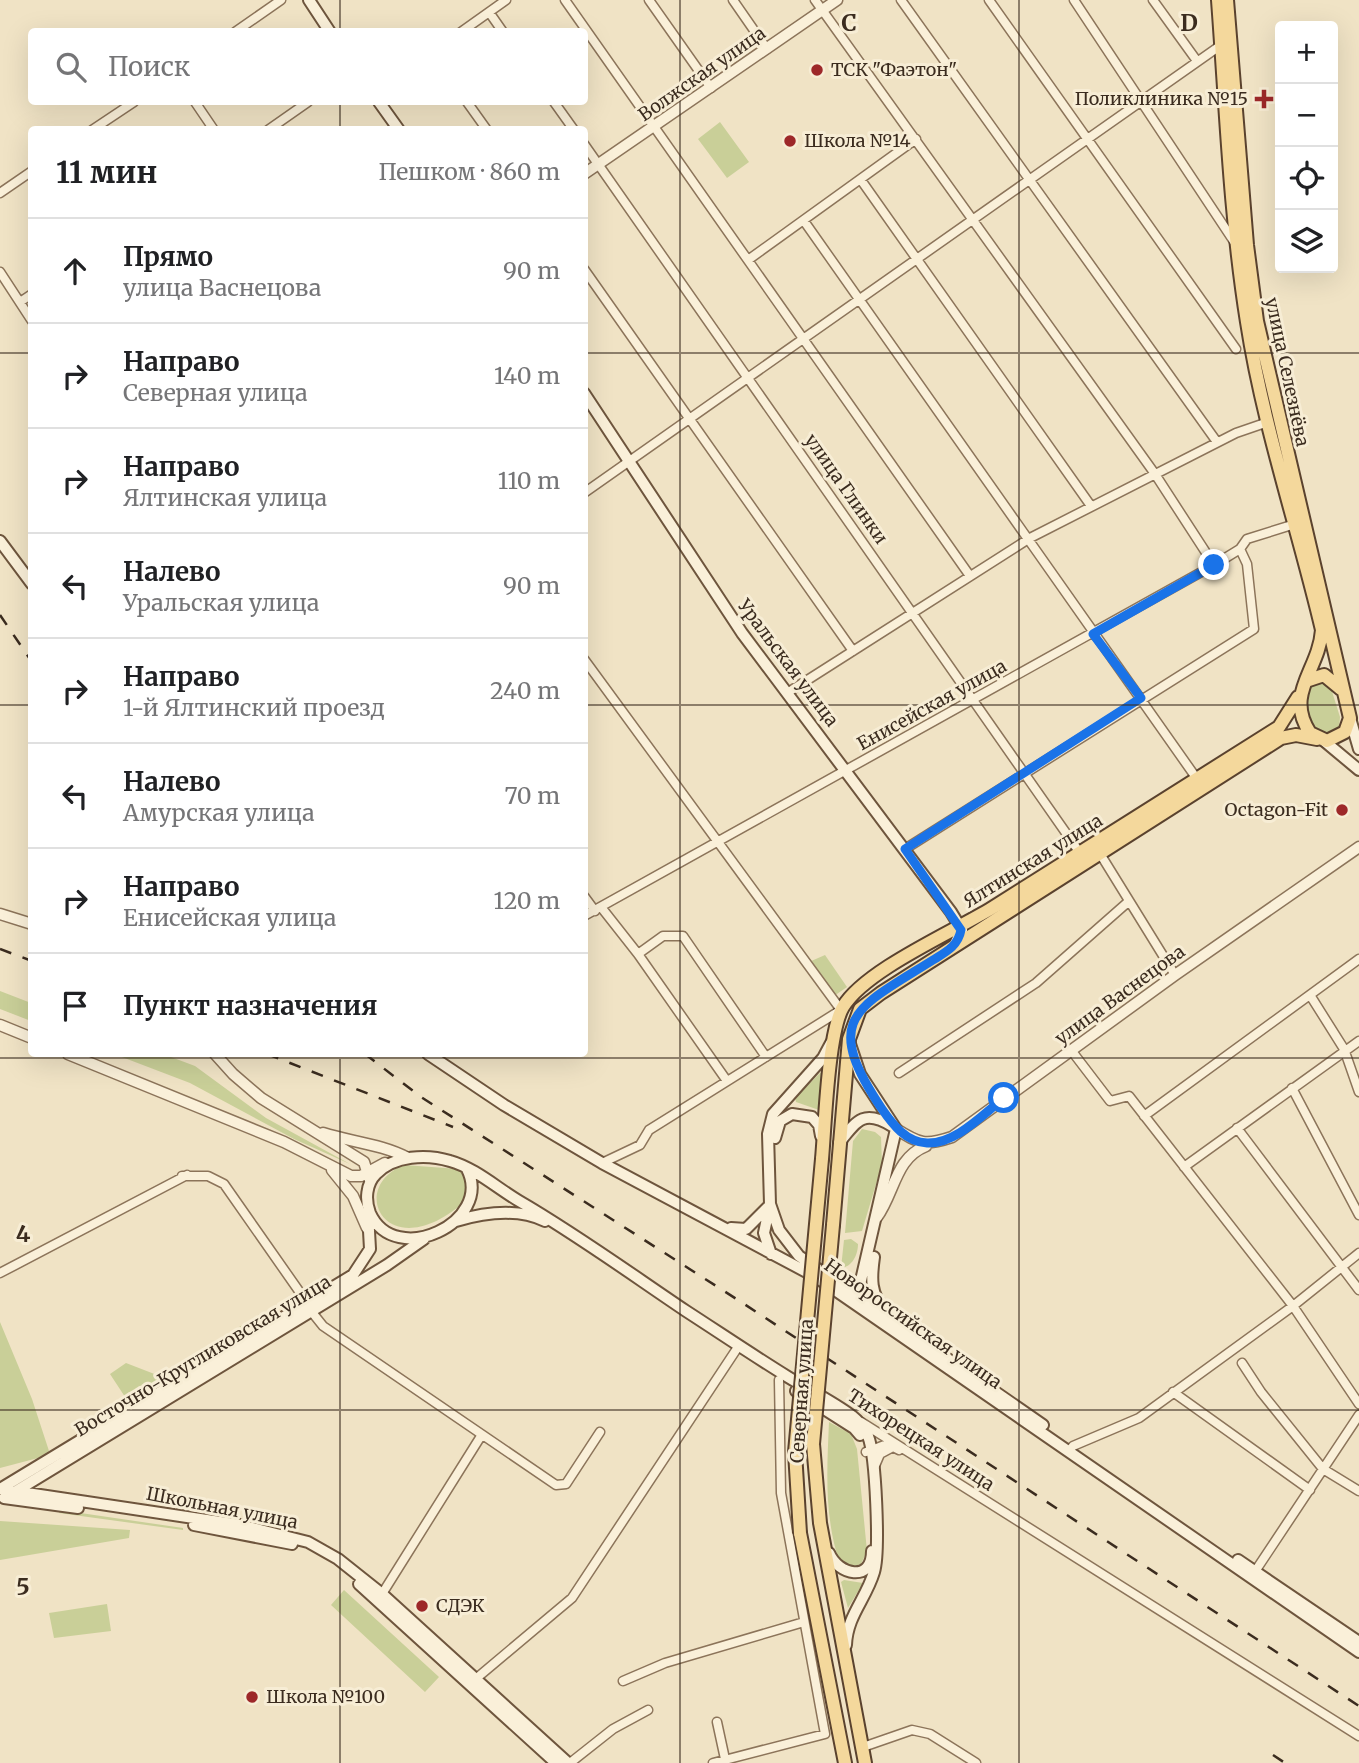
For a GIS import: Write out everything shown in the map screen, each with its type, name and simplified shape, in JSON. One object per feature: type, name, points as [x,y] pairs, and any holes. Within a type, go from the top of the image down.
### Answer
[{"type":"main road","points":[[309,0],[327,28]]},
{"type":"main road","name":"улица Селезнёва","points":[[1218,0],[1226,42],[1257,321],[1345,698]]},
{"type":"main road","name":"улица Селезнёва","points":[[1227,0],[1226,42],[1237,246],[1247,323],[1268,422],[1322,631],[1320,645],[1306,681]]},
{"type":"main road","points":[[381,105],[396,126]]},
{"type":"main road","name":"Уральская улица","points":[[588,402],[630,461],[742,633],[847,769],[960,926]]},
{"type":"main road","points":[[0,541],[27,569]]},
{"type":"main road","points":[[1359,748],[1345,698],[1336,683],[1324,675],[1306,681],[1300,694],[1300,715],[1310,733],[1359,769]]},
{"type":"main road","name":"Ялтинская улица","points":[[841,1010],[850,996],[878,974],[1080,853],[1279,727],[1300,694]]},
{"type":"main road","points":[[1320,740],[1340,737],[1349,726],[1350,718]]},
{"type":"main road","name":"Ялтинская улица","points":[[860,1009],[1099,852],[1281,738],[1296,735],[1320,740]]},
{"type":"main road","points":[[953,948],[960,935],[960,926]]},
{"type":"main road","name":"Северная улица","points":[[860,1009],[849,1039],[813,1444],[823,1539],[865,1763]]},
{"type":"main road","name":"Северная улица","points":[[841,1010],[834,1038],[794,1452],[800,1533],[845,1763]]},
{"type":"main road","name":"Северная улица","points":[[771,1254],[764,1233],[770,1204],[768,1134],[773,1114],[823,1058],[834,1038]]},
{"type":"main road","points":[[849,1039],[860,1074],[896,1129],[857,1300]]},
{"type":"main road","name":"Новороссийская улица","points":[[432,1057],[504,1105],[602,1163],[816,1277],[896,1323],[1071,1448]]},
{"type":"main road","points":[[770,1179],[776,1129],[780,1121],[792,1114],[812,1117],[819,1125],[823,1148]]},
{"type":"main road","points":[[839,1143],[863,1117],[870,1116],[896,1129]]},
{"type":"main road","points":[[403,1158],[448,1160],[467,1169],[472,1182],[472,1195],[456,1221],[424,1239],[403,1239],[384,1230],[371,1214],[366,1200],[369,1178],[403,1158]]},
{"type":"main road","name":"Тихорецкая улица","points":[[467,1169],[533,1207],[854,1422]]},
{"type":"main road","name":"Восточно-Кругликовская улица","points":[[1,1494],[16,1491],[310,1308],[361,1267],[370,1249],[366,1200]]},
{"type":"main road","points":[[721,1226],[746,1229],[755,1223],[770,1204]]},
{"type":"main road","name":"Северная улица","points":[[770,1204],[779,1230],[788,1244],[825,1274]]},
{"type":"main road","name":"Тихорецкая улица","points":[[456,1221],[491,1214],[542,1219],[779,1380],[830,1412],[854,1422]]},
{"type":"main road","name":"Восточно-Кругликовская улица","points":[[1,1494],[405,1254],[424,1239]]},
{"type":"main road","points":[[871,1240],[873,1293],[896,1323]]},
{"type":"main road","name":"Новороссийская улица","points":[[825,1274],[857,1300],[1253,1574],[1359,1652]]},
{"type":"main road","points":[[823,1539],[832,1562],[841,1570],[860,1573],[868,1567],[872,1557],[868,1434],[854,1422]]},
{"type":"main road","points":[[846,1659],[851,1619],[873,1576],[876,1549],[873,1477],[868,1451],[854,1422]]},
{"type":"main road","points":[[48,1469],[42,1485],[47,1496],[51,1497]]},
{"type":"main road","name":"Школьная улица","points":[[16,1491],[240,1525],[294,1537],[338,1559],[382,1594],[556,1763]]},
{"type":"main road","name":"Школьная улица","points":[[1,1494],[212,1528],[292,1544],[327,1559],[569,1763]]},
{"type":"main road","name":"Новороссийская улица","points":[[1253,1574],[1359,1642]]},
{"type":"street","points":[[241,28],[281,0]]},
{"type":"street","points":[[467,28],[506,0]]},
{"type":"street","points":[[565,0],[585,28]]},
{"type":"street","points":[[649,0],[710,88]]},
{"type":"street","points":[[733,0],[767,48]]},
{"type":"street","points":[[815,0],[1155,474],[1214,565]]},
{"type":"street","name":"Волжская улица","points":[[588,171],[837,0]]},
{"type":"street","points":[[901,0],[1217,442]]},
{"type":"street","points":[[989,0],[1236,349]]},
{"type":"street","points":[[1074,0],[1237,246]]},
{"type":"street","points":[[1153,0],[1197,61]]},
{"type":"street","points":[[489,12],[500,28]]},
{"type":"street","points":[[588,33],[970,576]]},
{"type":"street","points":[[588,490],[1226,42]]},
{"type":"street","points":[[98,126],[130,105]]},
{"type":"street","points":[[197,105],[211,126]]},
{"type":"street","points":[[274,126],[304,105]]},
{"type":"street","points":[[469,105],[483,126]]},
{"type":"street","points":[[556,105],[571,126]]},
{"type":"street","points":[[748,260],[916,139]]},
{"type":"street","name":"улица Глинки","points":[[588,149],[1080,853]]},
{"type":"street","points":[[0,193],[28,174]]},
{"type":"street","points":[[861,180],[1091,506]]},
{"type":"street","points":[[804,221],[1030,538],[1093,634],[1197,779]]},
{"type":"street","points":[[0,272],[28,315]]},
{"type":"street","points":[[588,275],[853,651]]},
{"type":"street","points":[[20,302],[28,297]]},
{"type":"street","points":[[787,693],[1030,538],[1217,442],[1268,422]]},
{"type":"street","name":"Енисейская улица","points":[[588,914],[1093,634],[1240,549],[1247,539],[1294,524]]},
{"type":"street","points":[[905,849],[1254,629],[1247,564],[1240,549]]},
{"type":"street","points":[[588,665],[716,843],[841,1010]]},
{"type":"street","name":"улица Васнецова","points":[[877,1217],[905,1159],[913,1151],[953,1137],[1175,975],[1359,847]]},
{"type":"street","points":[[1099,852],[1175,975]]},
{"type":"street","points":[[588,900],[638,954],[727,1081]]},
{"type":"street","points":[[899,1073],[1036,983],[1128,902]]},
{"type":"street","points":[[0,915],[28,923]]},
{"type":"street","points":[[638,954],[663,936],[683,936],[766,1057]]},
{"type":"street","points":[[1144,1116],[1359,959]]},
{"type":"street","points":[[1310,995],[1344,1049],[1359,1092]]},
{"type":"street","name":"Ялтинская улица","points":[[602,1163],[640,1144],[649,1130],[841,1010]]},
{"type":"street","points":[[0,1025],[28,1036]]},
{"type":"street","points":[[1184,1167],[1344,1049],[1359,1041]]},
{"type":"street","points":[[1070,1050],[1110,1101],[1129,1096],[1293,1306],[1359,1404]]},
{"type":"street","points":[[75,1057],[284,1142],[351,1176],[369,1178]]},
{"type":"street","points":[[218,1057],[245,1085],[310,1129],[360,1158],[369,1178]]},
{"type":"street","points":[[1292,1088],[1359,1215]]},
{"type":"street","points":[[1237,1128],[1359,1290]]},
{"type":"street","points":[[310,1129],[355,1144],[388,1149],[403,1158]]},
{"type":"street","points":[[896,1129],[918,1143],[933,1143]]},
{"type":"street","points":[[324,1162],[366,1200]]},
{"type":"street","points":[[333,1170],[353,1196],[370,1235]]},
{"type":"street","points":[[0,1273],[187,1175]]},
{"type":"street","points":[[166,1182],[187,1175],[208,1176],[224,1184],[323,1326],[555,1485],[566,1484],[600,1432]]},
{"type":"street","points":[[1071,1448],[1139,1418],[1293,1306],[1359,1253]]},
{"type":"street","points":[[472,1681],[572,1598],[736,1350]]},
{"type":"street","points":[[1242,1363],[1261,1392],[1323,1469],[1359,1492]]},
{"type":"street","points":[[713,1763],[825,1734],[781,1493],[779,1380]]},
{"type":"street","points":[[1172,1392],[1310,1490]]},
{"type":"street","points":[[1253,1574],[1359,1415]]},
{"type":"street","name":"Тихорецкая улица","points":[[854,1422],[1359,1737]]},
{"type":"street","points":[[868,1434],[891,1445]]},
{"type":"street","points":[[382,1594],[481,1436]]},
{"type":"street","points":[[868,1451],[891,1445]]},
{"type":"street","points":[[873,1477],[875,1461],[891,1445]]},
{"type":"street","points":[[623,1681],[665,1663],[804,1622]]},
{"type":"street","points":[[569,1763],[613,1729],[648,1710]]},
{"type":"street","points":[[717,1722],[726,1759]]},
{"type":"street","points":[[863,1747],[912,1730],[930,1734],[976,1763]]},
{"type":"green space","points":[[720,122],[749,162],[727,178],[698,139]]},
{"type":"green space","points":[[1321,680],[1330,685],[1340,717],[1339,729],[1330,737],[1319,735],[1309,718],[1306,706],[1309,686]]},
{"type":"green space","points":[[825,955],[847,987],[834,996],[809,962]]},
{"type":"green space","points":[[0,991],[28,1002],[28,1020],[0,1009]]},
{"type":"green space","points":[[122,1057],[171,1057],[195,1066],[266,1118],[350,1164],[294,1139],[190,1083]]},
{"type":"green space","points":[[823,1073],[819,1110],[796,1102],[795,1098]]},
{"type":"green space","points":[[862,1129],[875,1132],[881,1137],[882,1164],[862,1231],[845,1233],[853,1141]]},
{"type":"green space","points":[[404,1165],[459,1169],[468,1181],[463,1203],[436,1221],[414,1228],[396,1226],[383,1217],[377,1204],[378,1190],[387,1176]]},
{"type":"green space","points":[[851,1239],[858,1244],[857,1252],[851,1263],[841,1268],[844,1240]]},
{"type":"green space","points":[[273,1311],[277,1316],[211,1355],[215,1342],[260,1314]]},
{"type":"green space","points":[[0,1322],[32,1399],[49,1451],[38,1458],[0,1468]]},
{"type":"green space","points":[[126,1363],[157,1375],[161,1383],[129,1403],[110,1374]]},
{"type":"green space","points":[[829,1422],[851,1434],[857,1449],[867,1551],[861,1564],[852,1567],[839,1561],[831,1526],[828,1492]]},
{"type":"green space","points":[[60,1510],[183,1528],[183,1530],[59,1513]]},
{"type":"green space","points":[[0,1521],[130,1530],[129,1538],[0,1560]]},
{"type":"green space","points":[[844,1580],[863,1583],[848,1608],[841,1582]]},
{"type":"green space","points":[[344,1590],[439,1677],[425,1692],[331,1605]]},
{"type":"green space","points":[[107,1604],[111,1631],[54,1638],[49,1613]]},
{"type":"railway","points":[[0,615],[28,656]]},
{"type":"railway","points":[[0,949],[28,960]]},
{"type":"railway","points":[[275,1057],[453,1127]]},
{"type":"railway","points":[[369,1057],[421,1097],[738,1300],[1359,1706]]},
{"type":"railway","points":[[1273,1755],[1285,1763]]},
{"type":"place","name":"ТСК \"Фаэтон\"","points":[[817,70]]},
{"type":"place","name":"Поликлиника №15","points":[[1264,99]]},
{"type":"place","name":"Школа №14","points":[[790,141]]},
{"type":"place","name":"Octagon-Fit","points":[[1342,810]]},
{"type":"place","name":"СДЭК","points":[[422,1606]]},
{"type":"place","name":"Школа №100","points":[[252,1697]]},
{"type":"route","points":[[1004,1098],[953,1137],[933,1143],[918,1143],[896,1129],[860,1074],[849,1039],[860,1009],[953,948],[960,935],[960,926],[905,849],[1141,698],[1093,634],[1214,565]]}]
